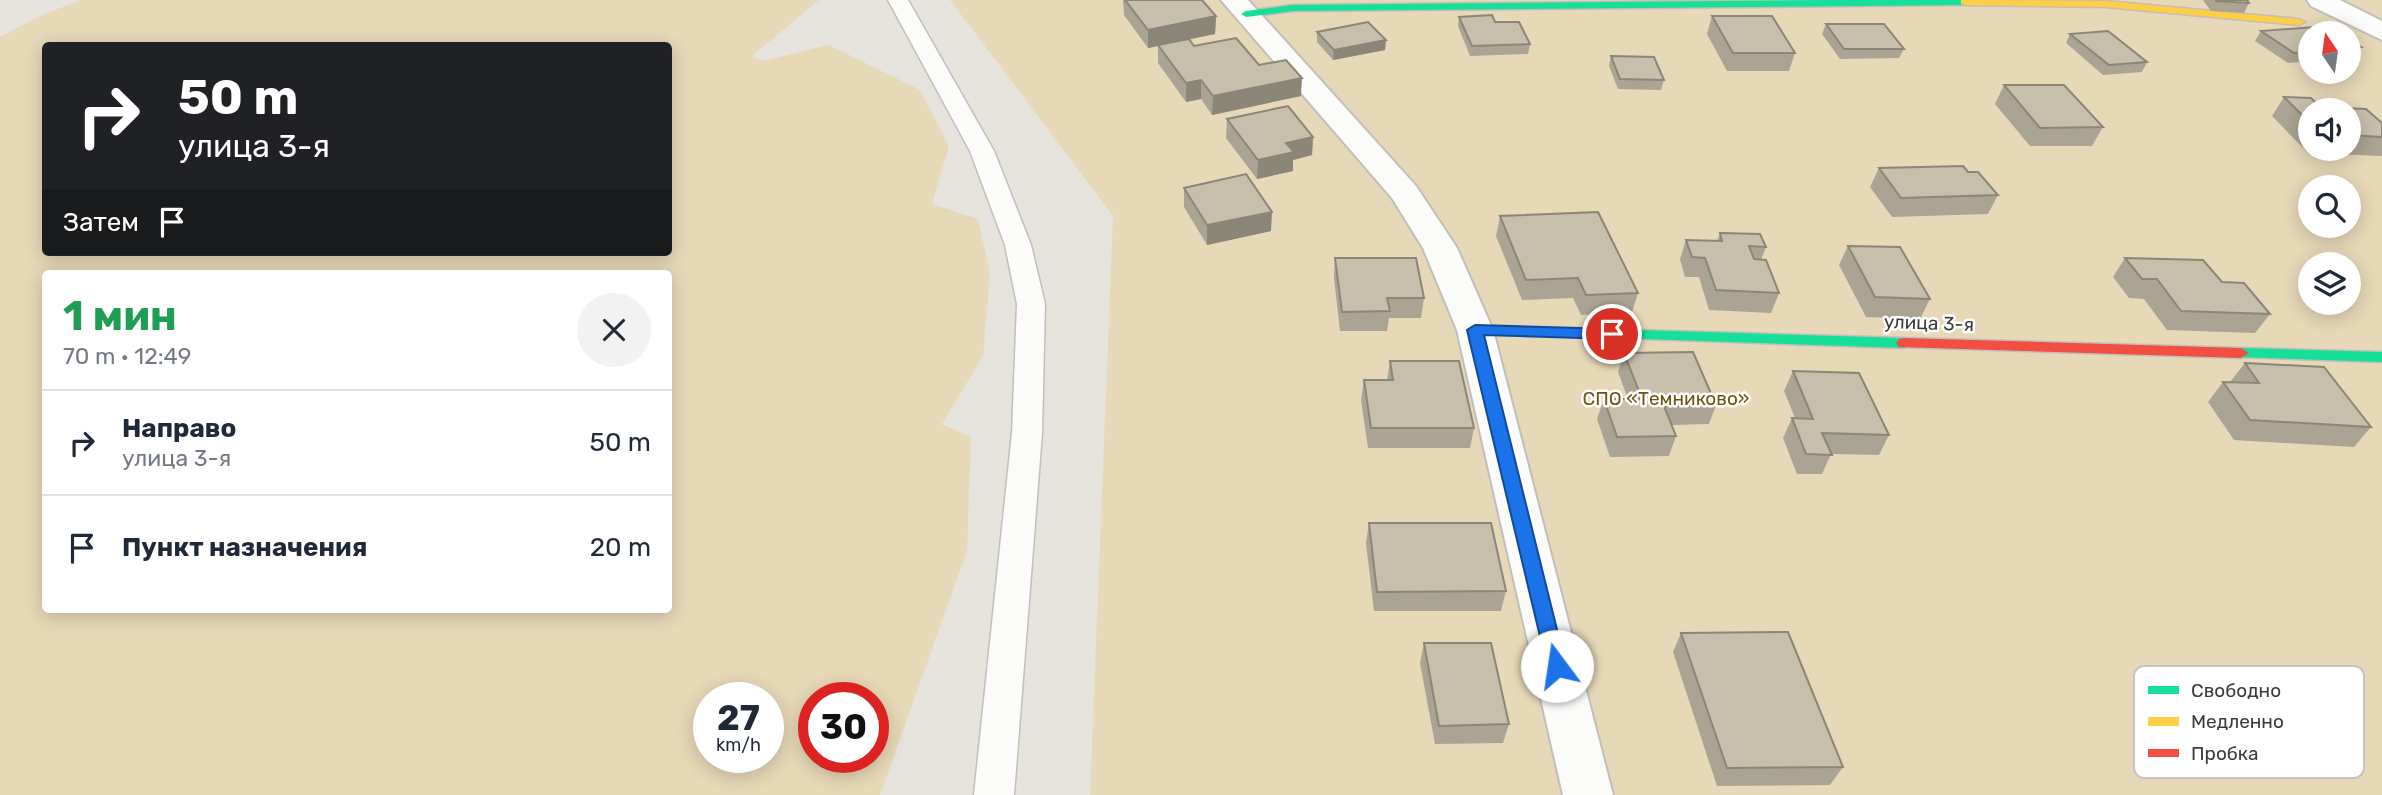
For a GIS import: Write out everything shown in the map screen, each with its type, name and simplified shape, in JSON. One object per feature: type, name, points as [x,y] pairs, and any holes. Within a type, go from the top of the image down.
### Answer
[{"type":"street","points":[[2320,0],[2382,32]]},
{"type":"street","points":[[1240,7],[2038,1],[2106,4],[2298,22]]},
{"type":"street","points":[[1240,7],[1405,193],[1440,248],[1475,330],[1588,795]]},
{"type":"street","name":"улица 3-я","points":[[1475,330],[2382,358]]},
{"type":"lane","points":[[898,0],[982,151],[1018,245],[1031,304],[1027,433],[994,795]]},
{"type":"green space","points":[[81,0],[819,0],[752,56],[763,61],[829,45],[920,90],[949,146],[932,204],[978,219],[990,273],[983,356],[942,424],[971,437],[967,551],[889,770],[889,682],[798,682],[798,773],[888,773],[880,795],[0,795],[0,37],[42,15]]},
{"type":"green space","name":"СПО «Темниково»","points":[[950,0],[2382,0],[2382,795],[1090,795],[1113,216]]},
{"type":"building","points":[[1125,0],[1202,0],[1216,16],[1148,30]]},
{"type":"building","points":[[2247,0],[2249,3],[2216,1]]},
{"type":"building","points":[[1492,15],[1495,22],[1519,22],[1530,44],[1472,46],[1459,17]]},
{"type":"building","points":[[1712,16],[1772,16],[1795,53],[1733,53]]},
{"type":"building","points":[[1368,22],[1386,40],[1334,50],[1317,32]]},
{"type":"building","points":[[1826,24],[1884,24],[1904,49],[1844,49]]},
{"type":"building","points":[[2298,28],[2298,53],[2294,53],[2261,31]]},
{"type":"building","points":[[2108,31],[2147,62],[2109,65],[2070,34]]},
{"type":"building","points":[[1236,38],[1259,65],[1286,60],[1302,78],[1213,96],[1201,80],[1186,83],[1158,45],[1189,39],[1194,46]]},
{"type":"building","points":[[1611,56],[1654,57],[1664,80],[1620,79]]},
{"type":"building","points":[[2004,85],[2064,85],[2103,127],[2040,128]]},
{"type":"building","points":[[2284,97],[2311,98],[2298,98],[2298,111]]},
{"type":"building","points":[[1288,106],[1313,137],[1286,143],[1294,152],[1258,160],[1227,119]]},
{"type":"building","points":[[2361,109],[2366,109],[2382,123],[2382,137],[2361,136]]},
{"type":"building","points":[[1963,166],[1968,172],[1978,172],[1998,195],[1901,198],[1879,168]]},
{"type":"building","points":[[1246,174],[1272,212],[1207,225],[1184,188]]},
{"type":"building","points":[[1598,212],[1638,293],[1586,295],[1578,278],[1526,280],[1500,216]]},
{"type":"building","points":[[1720,233],[1760,234],[1766,247],[1749,246],[1754,259],[1766,260],[1779,293],[1716,290],[1705,258],[1692,257],[1686,240],[1722,241]]},
{"type":"building","points":[[1848,246],[1900,247],[1930,299],[1875,297]]},
{"type":"building","points":[[1335,258],[1416,258],[1424,298],[1387,298],[1390,311],[1342,312]]},
{"type":"building","points":[[2125,258],[2203,260],[2222,282],[2244,283],[2270,314],[2181,311],[2157,279],[2142,279]]},
{"type":"building","points":[[1693,352],[1716,405],[1664,406],[1676,436],[1617,437],[1604,399],[1642,399],[1624,353]]},
{"type":"building","points":[[1390,361],[1459,361],[1474,428],[1371,428],[1364,380],[1393,380]]},
{"type":"building","points":[[2245,363],[2324,367],[2371,427],[2250,420],[2223,382],[2259,383]]},
{"type":"building","points":[[1793,371],[1859,373],[1889,435],[1822,433],[1832,455],[1806,454],[1792,418],[1813,419]]},
{"type":"building","points":[[1369,523],[1491,523],[1506,591],[1377,592]]},
{"type":"building","points":[[1788,632],[1843,767],[1727,768],[1681,633]]},
{"type":"building","points":[[1424,643],[1491,643],[1509,724],[1439,726]]},
{"type":"traffic: fast","points":[[1246,14],[1293,8],[1965,2]]},
{"type":"traffic: fast","points":[[1475,330],[1904,343]]},
{"type":"traffic: fast","points":[[2241,353],[2382,357]]},
{"type":"traffic: slow","points":[[1965,2],[2106,4],[2298,22]]},
{"type":"traffic: jam","points":[[1904,343],[2241,353]]},
{"type":"route","points":[[1557,666],[1475,330],[1612,334]]}]
